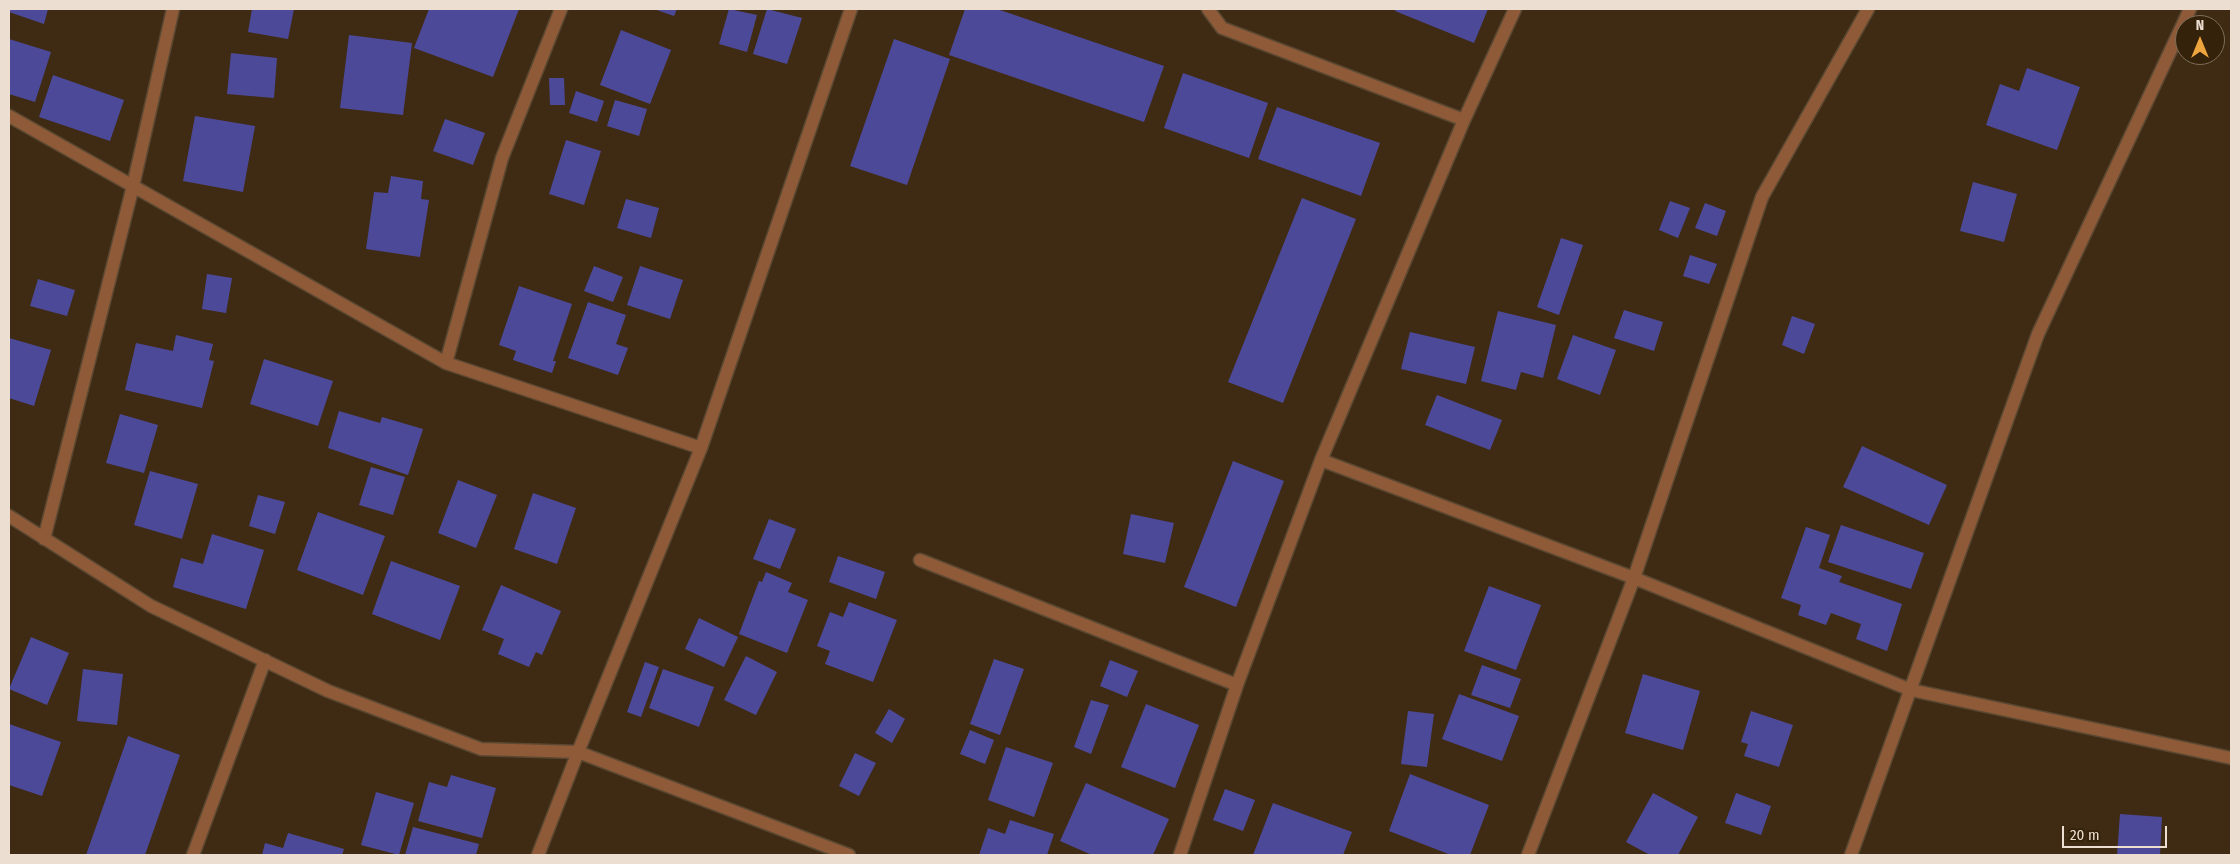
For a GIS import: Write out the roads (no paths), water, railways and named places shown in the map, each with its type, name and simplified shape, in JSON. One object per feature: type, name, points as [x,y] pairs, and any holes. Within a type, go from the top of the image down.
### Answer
[{"type":"street","points":[[44,539],[133,186],[173,9]]},
{"type":"street","points":[[446,363],[502,158],[561,9]]},
{"type":"street","points":[[538,855],[701,448],[851,9]]},
{"type":"street","points":[[1208,9],[1222,28],[1464,120]]},
{"type":"street","points":[[1180,855],[1237,685],[1321,460],[1464,120],[1515,9]]},
{"type":"street","points":[[1528,855],[1634,578],[1762,197],[1868,9]]},
{"type":"street","points":[[1851,855],[2038,334],[2190,9]]},
{"type":"street","points":[[9,116],[446,363],[701,448]]},
{"type":"street","points":[[1321,460],[1634,578],[1911,690],[2231,758]]},
{"type":"street","points":[[9,516],[151,606],[328,691],[481,749],[578,752],[849,855]]},
{"type":"street","points":[[920,560],[1237,685]]},
{"type":"street","points":[[194,855],[265,660]]}]
